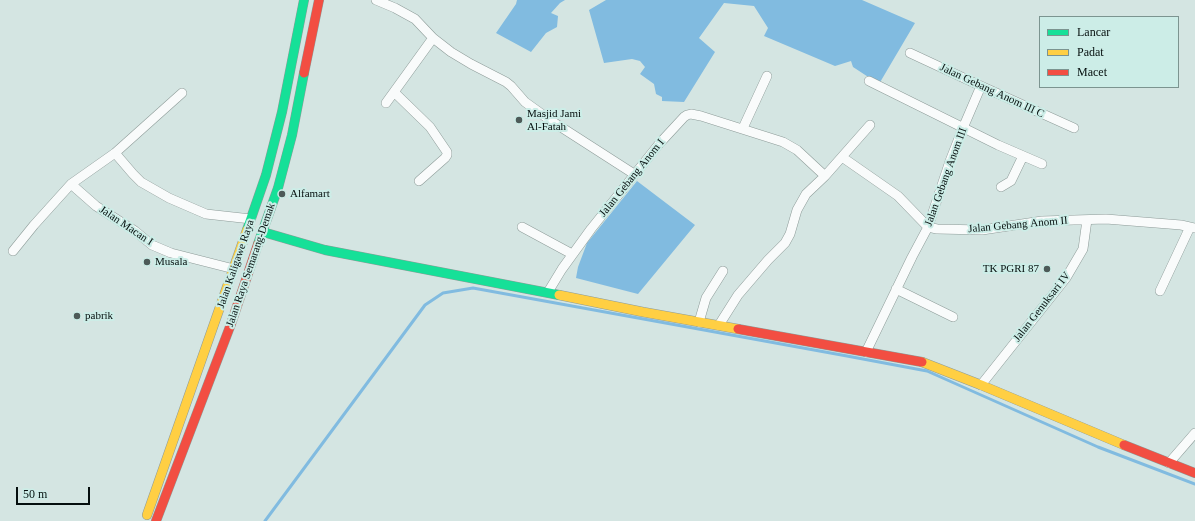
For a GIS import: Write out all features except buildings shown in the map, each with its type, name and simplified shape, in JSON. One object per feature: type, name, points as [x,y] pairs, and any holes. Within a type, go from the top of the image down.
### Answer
[{"type":"main road","name":"Jalan Kaligawe Raya","points":[[142,517],[179,422],[266,175],[274,144],[304,0]]},
{"type":"main road","name":"Jalan Raya Semarang-Demak","points":[[156,521],[231,324],[278,188],[292,135],[319,0]]},
{"type":"main road","points":[[263,232],[332,251],[400,265],[699,322],[921,362],[981,385],[1111,440],[1195,473]]},
{"type":"street","points":[[376,0],[415,19],[433,38],[459,57],[506,82],[525,102],[550,120],[634,174]]},
{"type":"street","points":[[386,103],[433,38]]},
{"type":"street","name":"Jalan Gebang Anom III C","points":[[910,52],[1074,128]]},
{"type":"street","points":[[767,76],[743,128],[791,146],[825,176]]},
{"type":"street","points":[[869,81],[998,145],[1042,164]]},
{"type":"street","name":"Jalan Gebang Anom III","points":[[866,352],[928,227],[950,161],[981,86]]},
{"type":"street","points":[[394,92],[430,128],[447,155],[419,181]]},
{"type":"street","points":[[13,251],[71,184],[115,153],[182,93]]},
{"type":"street","name":"Jalan Gebang Anom I","points":[[548,292],[572,254],[634,174],[684,117],[691,114],[743,128]]},
{"type":"street","points":[[719,325],[738,295],[768,260],[785,243],[790,234],[802,200],[806,194],[825,176],[870,125]]},
{"type":"street","points":[[115,153],[142,182],[169,198],[206,214],[251,219]]},
{"type":"street","points":[[1001,187],[1011,181],[1023,156]]},
{"type":"street","points":[[842,157],[898,196],[928,227]]},
{"type":"street","name":"Jalan Macan I","points":[[71,184],[96,206],[135,231],[152,245],[171,253],[234,269]]},
{"type":"street","name":"Jalan Gebang Anom II","points":[[928,227],[937,229],[982,230],[1042,221],[1106,219],[1181,225],[1192,228]]},
{"type":"street","name":"Jalan Genuksari IV","points":[[981,385],[1066,278],[1083,249],[1087,220]]},
{"type":"street","points":[[522,227],[572,254]]},
{"type":"street","points":[[1160,291],[1192,228]]},
{"type":"street","points":[[699,322],[706,298],[723,271]]},
{"type":"street","points":[[896,289],[953,317]]},
{"type":"street","points":[[1169,463],[1195,433]]},
{"type":"water","points":[[517,0],[565,0],[560,3],[551,13],[558,16],[557,27],[546,33],[531,52],[496,33],[516,4]]},
{"type":"water","points":[[606,0],[862,0],[915,23],[879,84],[853,67],[851,61],[835,66],[764,36],[768,28],[754,6],[724,3],[699,38],[715,52],[684,102],[662,101],[662,97],[656,94],[654,84],[640,74],[645,67],[640,61],[632,59],[604,63],[589,10]]},
{"type":"water","points":[[637,181],[695,225],[638,294],[576,278],[578,267],[587,243]]},
{"type":"waterway","points":[[265,521],[425,305],[443,293],[473,288],[927,371],[1098,447],[1195,484]]},
{"type":"traffic: fast","points":[[247,230],[266,175],[282,112],[304,0]]},
{"type":"traffic: fast","points":[[258,244],[278,188],[292,135],[304,73]]},
{"type":"traffic: fast","points":[[263,232],[325,250],[559,295]]},
{"type":"traffic: slow","points":[[147,515],[247,230]]},
{"type":"traffic: slow","points":[[559,295],[738,329]]},
{"type":"traffic: slow","points":[[922,362],[1124,445]]},
{"type":"traffic: jam","points":[[304,73],[319,0]]},
{"type":"traffic: jam","points":[[156,521],[231,324],[258,244]]},
{"type":"traffic: jam","points":[[738,329],[922,362]]},
{"type":"traffic: jam","points":[[1124,445],[1195,473]]},
{"type":"place","name":"Masjid Jami Al-Fatah","points":[[519,120]]},
{"type":"place","name":"Alfamart","points":[[282,194]]},
{"type":"place","name":"Musala","points":[[147,262]]},
{"type":"place","name":"TK PGRI 87","points":[[1047,269]]},
{"type":"place","name":"pabrik","points":[[77,316]]}]
